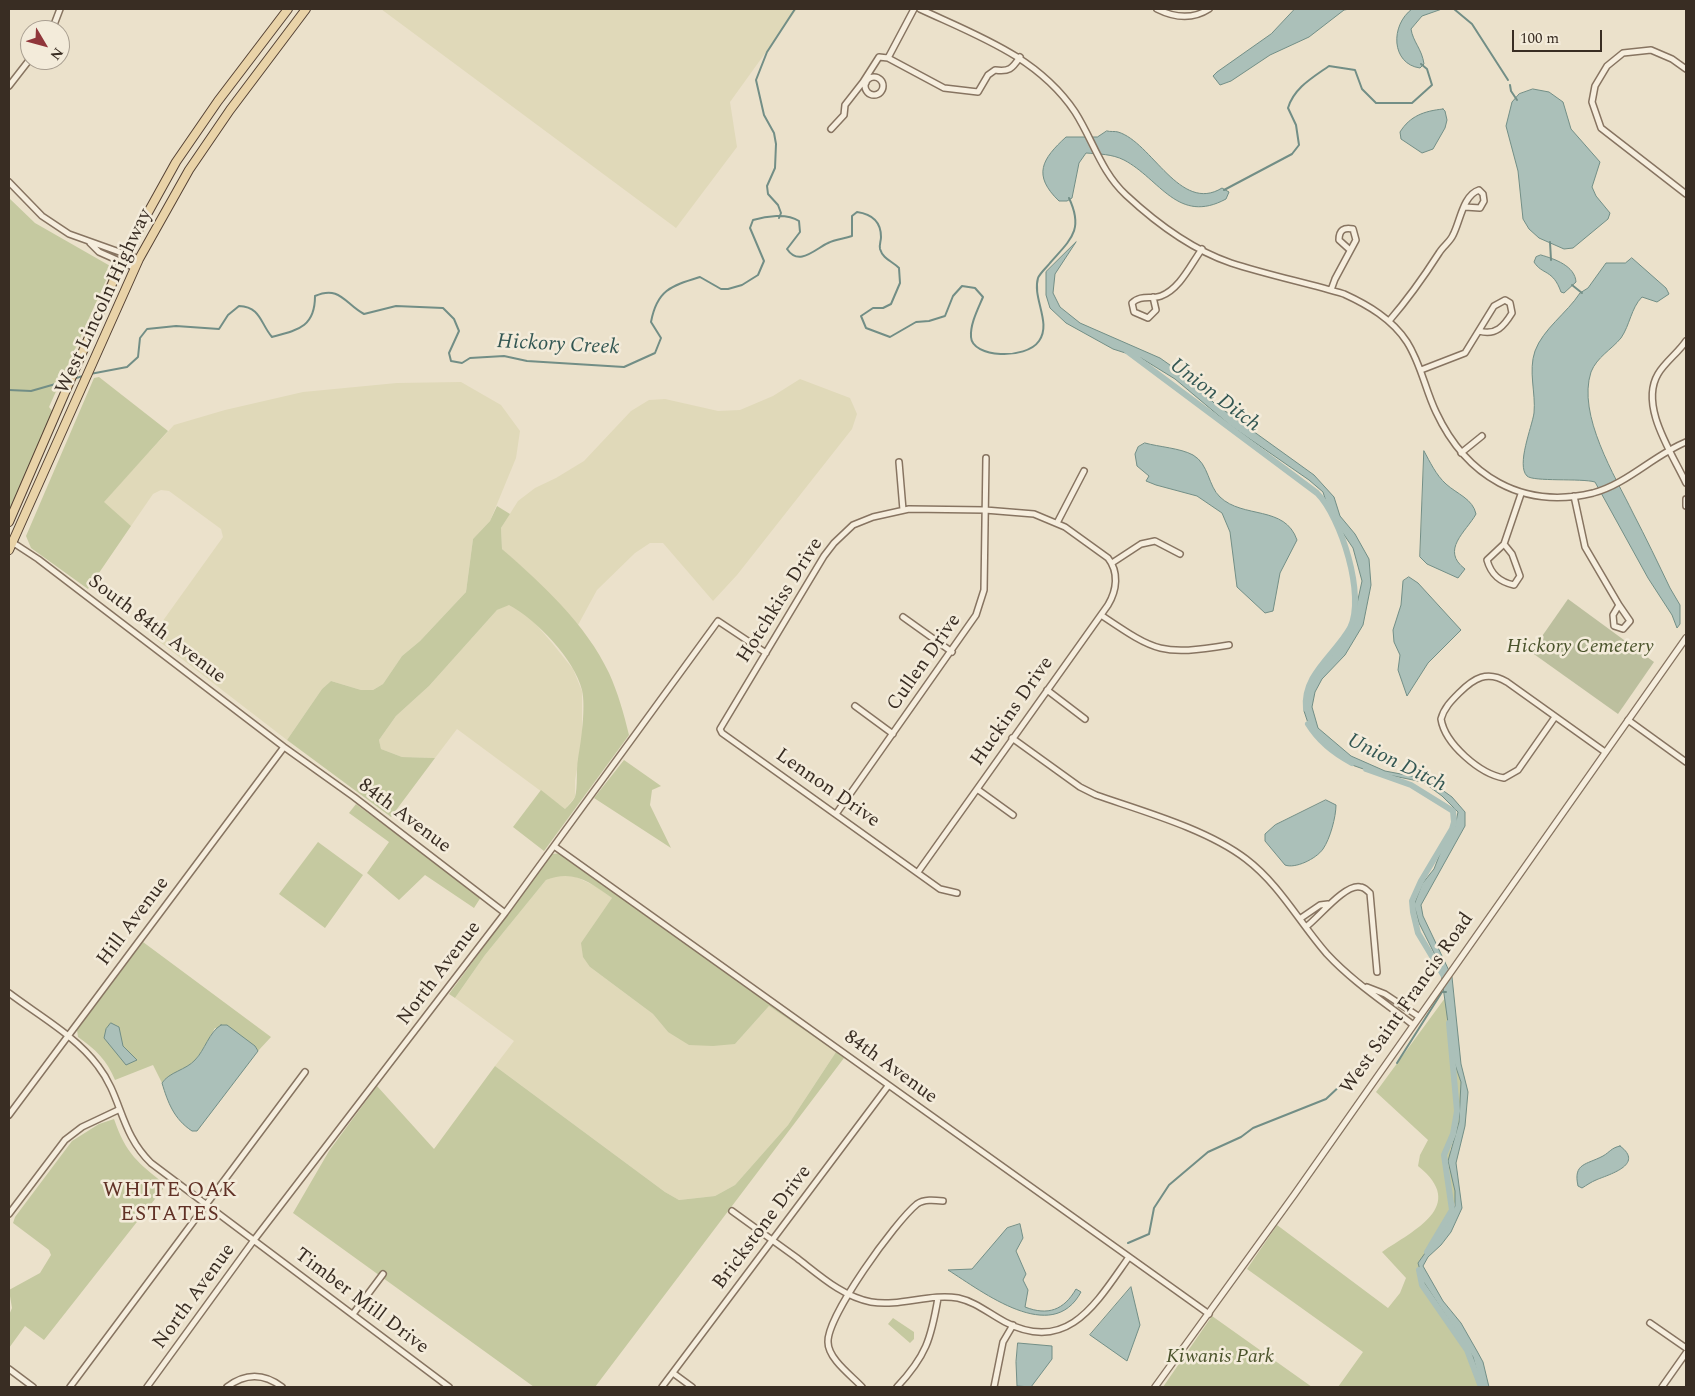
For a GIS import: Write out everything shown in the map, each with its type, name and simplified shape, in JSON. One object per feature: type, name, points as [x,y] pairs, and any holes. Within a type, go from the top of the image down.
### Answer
[{"type":"main road","name":"West Lincoln Highway","points":[[9,522],[122,262],[176,162],[218,101],[288,9]]},
{"type":"main road","name":"West Lincoln Highway","points":[[10,544],[139,259],[188,170],[230,110],[306,9]]},
{"type":"street","points":[[888,58],[914,9]]},
{"type":"street","points":[[920,9],[1020,57],[1036,68],[1062,94],[1081,124],[1105,170],[1127,196],[1176,234],[1202,250],[1230,262],[1331,290],[1358,300],[1389,321],[1406,340],[1421,370],[1435,410],[1452,442],[1471,464],[1499,484],[1521,494],[1548,499],[1594,492],[1620,481],[1670,449],[1686,442]]},
{"type":"street","points":[[1157,9],[1169,15],[1181,17],[1192,16],[1209,9]]},
{"type":"street","points":[[1686,69],[1672,58],[1651,50],[1623,53],[1607,66],[1595,86],[1592,102],[1600,128],[1686,194]]},
{"type":"street","points":[[831,129],[844,115],[845,105],[865,83],[879,57],[888,58],[944,88],[978,92],[988,75],[995,70],[1006,72],[1013,69],[1020,57]]},
{"type":"street","points":[[9,86],[21,70]]},
{"type":"street","points":[[9,182],[42,216],[69,234],[139,259]]},
{"type":"street","points":[[1389,321],[1410,296],[1440,251],[1453,237],[1465,207]]},
{"type":"street","points":[[90,243],[99,252],[135,268]]},
{"type":"street","points":[[1153,296],[1156,310],[1153,314],[1148,318],[1134,312],[1132,302],[1138,298],[1153,296],[1160,296],[1171,290],[1202,250]]},
{"type":"street","points":[[1331,290],[1350,250]]},
{"type":"street","points":[[1421,370],[1465,353],[1479,331],[1499,301],[1505,300],[1510,303],[1512,313],[1504,326],[1488,334],[1479,331]]},
{"type":"street","points":[[1686,341],[1658,372],[1651,392],[1654,412],[1686,483]]},
{"type":"street","points":[[1461,453],[1482,436]]},
{"type":"street","name":"Cullen Drive","points":[[836,814],[952,652],[976,615],[984,590],[986,458]]},
{"type":"street","points":[[898,462],[903,510]]},
{"type":"street","points":[[1058,523],[1084,471]]},
{"type":"street","points":[[1504,544],[1512,554],[1520,576],[1514,585],[1505,583],[1490,572],[1487,560],[1504,544],[1521,494]]},
{"type":"street","points":[[1574,496],[1585,547],[1619,605]]},
{"type":"street","points":[[1686,500],[1686,506]]},
{"type":"street","name":"Hotchkiss Drive","points":[[720,729],[834,543],[853,525],[873,517],[903,510],[1023,512],[1058,523],[1097,549],[1112,563]]},
{"type":"street","points":[[1112,563],[1141,544],[1155,541],[1180,554]]},
{"type":"street","name":"South 84th Avenue","points":[[10,544],[45,564],[284,747]]},
{"type":"street","name":"Huckins Drive","points":[[918,872],[1111,600],[1116,588],[1112,563]]},
{"type":"street","points":[[1101,615],[1140,642],[1160,649],[1178,651],[1229,645]]},
{"type":"street","points":[[903,617],[952,652]]},
{"type":"street","name":"North Avenue","points":[[147,1387],[254,1240],[506,913],[718,621],[766,653]]},
{"type":"street","name":"West Saint Francis Road","points":[[1155,1387],[1209,1314],[1686,638]]},
{"type":"street","points":[[1555,718],[1518,770],[1504,778],[1488,772],[1455,747],[1445,734],[1441,719],[1451,701],[1470,682],[1479,677],[1492,675],[1507,682],[1605,752]]},
{"type":"street","points":[[1047,690],[1085,719]]},
{"type":"street","points":[[855,706],[893,734]]},
{"type":"street","points":[[1628,720],[1686,762]]},
{"type":"street","name":"Lennon Drive","points":[[720,729],[722,733],[940,888],[956,893]]},
{"type":"street","points":[[1012,738],[1080,787],[1226,846],[1266,875],[1327,953],[1364,986],[1412,1024]]},
{"type":"street","name":"84th Avenue","points":[[284,747],[354,797],[506,913]]},
{"type":"street","name":"Hill Avenue","points":[[9,1115],[284,747]]},
{"type":"street","points":[[976,789],[1013,814]]},
{"type":"street","name":"84th Avenue","points":[[554,846],[1209,1314]]},
{"type":"street","points":[[1301,918],[1320,905],[1328,904],[1353,888],[1359,886],[1370,893],[1377,972]]},
{"type":"street","points":[[1307,926],[1324,913],[1328,904]]},
{"type":"street","points":[[1364,986],[1385,994],[1418,1016]]},
{"type":"street","name":"Timber Mill Drive","points":[[9,993],[67,1037],[98,1066],[108,1081],[118,1110],[138,1150],[151,1163],[449,1387]]},
{"type":"street","points":[[70,1387],[305,1072]]},
{"type":"street","name":"Brickstone Drive","points":[[662,1387],[888,1086]]},
{"type":"street","points":[[9,1214],[65,1140],[82,1127],[118,1110]]},
{"type":"street","points":[[862,1387],[832,1355],[828,1344],[828,1336],[848,1294],[902,1220],[918,1203],[928,1200],[942,1201]]},
{"type":"street","points":[[732,1211],[848,1294],[872,1303],[950,1297],[972,1301],[1013,1325],[1032,1332],[1054,1331],[1075,1323],[1093,1308],[1129,1257]]},
{"type":"street","points":[[353,1314],[382,1274]]},
{"type":"street","points":[[897,1387],[925,1349],[932,1334],[938,1298]]},
{"type":"street","points":[[1650,1323],[1686,1348]]},
{"type":"street","points":[[994,1387],[1003,1342],[1013,1325]]},
{"type":"street","points":[[1662,1387],[1686,1353]]},
{"type":"street","points":[[9,1369],[33,1387]]},
{"type":"street","points":[[673,1372],[692,1387]]},
{"type":"street","points":[[227,1387],[246,1377],[262,1376],[273,1380],[282,1387]]},
{"type":"shaded area","points":[[381,9],[797,9],[730,102],[737,147],[676,228]]},
{"type":"shaded area","points":[[800,379],[850,398],[857,414],[852,429],[737,575],[713,601],[663,543],[650,543],[635,553],[597,590],[578,625],[502,549],[501,528],[518,501],[535,488],[584,461],[631,411],[649,400],[665,399],[718,411],[740,410],[773,396]]},
{"type":"shaded area","points":[[461,382],[501,405],[520,431],[516,458],[490,521],[473,539],[466,592],[420,641],[402,656],[383,684],[373,690],[361,690],[331,681],[322,689],[287,740],[152,636],[223,537],[221,529],[169,491],[161,490],[153,494],[131,526],[102,503],[174,425],[225,410],[303,392],[397,383]]},
{"type":"shaded area","points":[[509,604],[528,615],[553,644],[573,669],[582,691],[582,743],[575,780],[575,797],[565,809],[457,729],[435,758],[402,757],[381,749],[379,740],[396,716],[429,686],[497,610]]},
{"type":"shaded area","points":[[559,875],[574,876],[597,887],[612,898],[590,967],[653,1014],[668,1032],[735,1044],[769,1006],[836,1052],[788,1125],[735,1185],[715,1196],[679,1200],[665,1192],[495,1066],[514,1041],[455,998],[485,955],[546,880]]},
{"type":"green space","points":[[9,198],[35,223],[112,267],[49,407],[53,412],[9,513]]},
{"type":"green space","points":[[99,377],[168,431],[104,502],[131,526],[88,589],[31,548],[26,536],[94,378]]},
{"type":"green space","points":[[497,506],[510,514],[501,528],[502,549],[562,606],[588,638],[609,673],[629,735],[544,851],[513,827],[541,790],[565,809],[575,797],[577,763],[583,724],[583,697],[578,678],[563,654],[531,620],[509,605],[497,610],[429,686],[396,716],[379,740],[381,749],[402,757],[435,758],[391,817],[287,740],[322,689],[331,681],[361,690],[373,690],[383,684],[402,656],[420,641],[466,592],[473,539],[490,521]]},
{"type":"green space","name":"Hickory Cemetery","points":[[1568,599],[1654,662],[1618,714],[1531,652]]},
{"type":"green space","points":[[624,760],[661,786],[652,790],[650,805],[671,848],[594,798]]},
{"type":"green space","points":[[356,804],[481,897],[474,908],[425,875],[399,900],[367,873],[389,842],[349,813]]},
{"type":"green space","points":[[318,842],[363,875],[325,928],[279,894]]},
{"type":"green space","points":[[562,853],[836,1052],[769,1006],[735,1044],[713,1046],[689,1045],[668,1032],[653,1014],[590,967],[583,957],[581,943],[612,898],[589,882],[573,877],[556,877],[546,880],[485,955],[455,998],[449,994],[552,854]]},
{"type":"green space","points":[[143,942],[271,1037],[258,1051],[255,1046],[215,1028],[195,1060],[162,1083],[153,1065],[115,1080],[100,1056],[78,1037],[77,1030]]},
{"type":"green space","points":[[1445,998],[1453,1059],[1461,1082],[1459,1122],[1450,1151],[1456,1199],[1447,1222],[1418,1263],[1423,1281],[1473,1357],[1481,1387],[1338,1387],[1363,1352],[1247,1269],[1277,1225],[1388,1308],[1400,1293],[1406,1278],[1382,1252],[1421,1226],[1431,1216],[1437,1205],[1438,1193],[1432,1180],[1418,1166],[1420,1155],[1428,1140],[1376,1092]]},
{"type":"green space","points":[[836,1052],[844,1058],[595,1387],[534,1387],[293,1213],[329,1151],[377,1086],[434,1149],[495,1066],[665,1192],[679,1200],[715,1196],[735,1185],[788,1125]]},
{"type":"green space","points":[[114,1119],[123,1141],[134,1157],[166,1185],[44,1340],[25,1326],[9,1348],[9,1315],[12,1308],[9,1290],[40,1273],[51,1255],[49,1250],[13,1223],[15,1217],[72,1141],[99,1124]]},
{"type":"green space","name":"Kiwanis Park","points":[[1212,1316],[1312,1387],[1163,1387]]},
{"type":"green space","points":[[893,1318],[914,1332],[914,1339],[910,1343],[888,1324]]},
{"type":"water","points":[[1295,9],[1350,9],[1344,10],[1309,37],[1270,55],[1231,81],[1220,85],[1213,76],[1271,34]]},
{"type":"water","points":[[1412,9],[1442,9],[1422,16],[1411,29],[1423,59],[1424,64],[1420,68],[1410,65],[1403,59],[1397,43],[1400,24]]},
{"type":"water","points":[[1533,89],[1549,92],[1563,102],[1571,129],[1600,162],[1592,187],[1596,196],[1610,213],[1608,219],[1573,248],[1564,249],[1539,238],[1529,229],[1523,219],[1518,171],[1506,126],[1512,102],[1519,94]]},
{"type":"water","points":[[1443,109],[1447,120],[1445,128],[1433,149],[1422,153],[1401,139],[1400,132],[1413,118],[1430,111]]},
{"type":"water","points":[[1107,131],[1118,132],[1131,138],[1167,173],[1193,192],[1207,193],[1222,188],[1229,192],[1226,199],[1209,206],[1195,207],[1182,203],[1170,196],[1137,168],[1124,160],[1110,155],[1086,153],[1079,163],[1072,198],[1067,201],[1059,201],[1045,183],[1043,168],[1046,160],[1066,137],[1097,137]]},
{"type":"water","points":[[1076,242],[1055,274],[1053,293],[1060,307],[1080,323],[1160,358],[1194,382],[1214,403],[1314,475],[1334,497],[1340,516],[1355,534],[1369,559],[1371,585],[1363,625],[1345,655],[1322,679],[1315,692],[1312,707],[1318,728],[1351,756],[1385,771],[1427,779],[1452,797],[1465,812],[1465,826],[1421,905],[1423,916],[1452,977],[1461,1064],[1468,1092],[1465,1126],[1456,1163],[1462,1208],[1451,1232],[1428,1257],[1423,1266],[1443,1301],[1461,1323],[1483,1362],[1489,1387],[1481,1387],[1473,1357],[1423,1281],[1418,1263],[1447,1222],[1455,1206],[1455,1191],[1448,1161],[1459,1122],[1461,1082],[1453,1059],[1440,965],[1419,923],[1414,905],[1422,884],[1434,869],[1443,846],[1455,826],[1458,812],[1442,796],[1423,782],[1369,771],[1352,765],[1310,729],[1304,711],[1307,692],[1314,677],[1341,644],[1353,622],[1362,581],[1353,548],[1330,514],[1323,492],[1309,480],[1231,426],[1175,379],[1141,358],[1113,349],[1066,323],[1050,308],[1046,295],[1046,272]]},
{"type":"water","points":[[1541,255],[1568,267],[1575,276],[1576,282],[1564,293],[1561,292],[1555,279],[1540,269],[1534,262],[1536,257]]},
{"type":"water","points":[[1632,258],[1666,288],[1669,294],[1657,302],[1642,297],[1638,301],[1621,338],[1600,358],[1591,372],[1588,389],[1589,407],[1593,426],[1608,463],[1680,605],[1680,624],[1677,628],[1672,615],[1648,578],[1595,482],[1531,478],[1524,471],[1523,463],[1534,413],[1532,366],[1539,343],[1549,328],[1580,293],[1588,288],[1606,263],[1625,263]]},
{"type":"water","points":[[1145,443],[1176,449],[1193,455],[1202,464],[1216,492],[1229,504],[1273,517],[1291,529],[1297,540],[1280,573],[1273,611],[1265,613],[1237,587],[1230,532],[1222,513],[1197,496],[1146,481],[1149,476],[1137,466],[1135,454],[1138,447]]},
{"type":"water","points":[[1424,451],[1439,477],[1472,504],[1476,514],[1457,541],[1455,548],[1458,562],[1465,569],[1458,578],[1427,564],[1420,557]]},
{"type":"water","points":[[1409,577],[1418,583],[1461,630],[1428,663],[1407,696],[1398,670],[1400,655],[1394,642],[1393,630],[1401,605],[1403,581]]},
{"type":"water","points":[[1326,800],[1336,805],[1336,810],[1326,845],[1320,853],[1305,862],[1294,866],[1285,865],[1265,841],[1265,834],[1275,825]]},
{"type":"water","points":[[111,1023],[119,1027],[123,1046],[137,1060],[126,1065],[104,1038],[106,1029]]},
{"type":"water","points":[[221,1025],[227,1025],[255,1046],[258,1051],[197,1131],[192,1131],[172,1110],[162,1083],[169,1076],[195,1060],[213,1032]]},
{"type":"water","points":[[1620,1146],[1627,1153],[1629,1159],[1627,1164],[1582,1188],[1578,1186],[1577,1173],[1582,1166]]},
{"type":"water","points":[[1020,1224],[1023,1238],[1016,1251],[1026,1274],[1023,1280],[1028,1290],[1025,1307],[1033,1310],[1048,1311],[1061,1306],[1076,1289],[1081,1292],[1068,1307],[1053,1314],[1035,1315],[1017,1310],[979,1290],[948,1270],[972,1269],[1007,1228]]},
{"type":"water","points":[[1131,1287],[1140,1325],[1127,1361],[1090,1335]]},
{"type":"water","points":[[1018,1343],[1052,1346],[1052,1359],[1031,1387],[1017,1386],[1016,1362]]},
{"type":"waterway","points":[[779,218],[781,213],[778,205],[768,194],[767,186],[775,168],[776,144],[774,133],[764,115],[756,80],[767,52],[795,9]]},
{"type":"waterway","points":[[1454,9],[1472,24],[1508,80]]},
{"type":"waterway","name":"Hickory Creek","points":[[1224,190],[1292,154],[1299,145],[1296,125],[1288,108],[1299,89],[1329,66],[1355,70],[1362,89],[1376,103],[1412,103],[1432,85],[1427,69],[1421,64]]},
{"type":"waterway","points":[[1510,85],[1511,91],[1517,100]]},
{"type":"waterway","name":"Hickory Creek","points":[[90,374],[127,367],[138,357],[140,338],[147,329],[176,326],[219,329],[228,315],[239,306],[252,309],[272,337],[290,332],[303,326],[308,321],[312,314],[315,296],[324,293],[336,294],[342,297],[364,314],[396,306],[443,308],[454,319],[459,331],[449,353],[451,361],[462,363],[470,358],[504,356],[527,361],[624,367],[655,353],[661,338],[651,322],[657,303],[667,291],[681,283],[700,277],[721,289],[728,289],[742,285],[758,275],[764,261],[750,228],[753,220],[770,216],[783,216],[799,221],[800,232],[787,249],[792,254],[802,257],[831,242],[852,236],[852,216],[857,212],[867,214],[874,219],[881,231],[881,252],[885,258],[899,268],[900,283],[891,304],[883,308],[873,308],[861,316],[866,328],[890,337],[916,322],[929,321],[945,316],[953,296],[962,286],[975,288],[983,297],[972,327],[971,337],[974,344],[990,353],[1012,354],[1032,347],[1039,341],[1042,334],[1043,318],[1037,294],[1038,278],[1073,234],[1075,218],[1069,198]]},
{"type":"waterway","points":[[1550,242],[1551,260]]},
{"type":"waterway","points":[[1572,285],[1582,293]]},
{"type":"waterway","name":"Union Ditch","points":[[1127,351],[1317,493],[1335,520],[1353,578],[1354,614],[1350,628],[1344,638],[1314,676],[1306,697],[1306,709]]},
{"type":"waterway","name":"Hickory Creek","points":[[73,379],[83,376]]},
{"type":"waterway","name":"Hickory Creek","points":[[9,390],[31,391],[66,381]]},
{"type":"waterway","name":"Union Ditch","points":[[1308,724],[1327,746],[1352,763]]},
{"type":"waterway","name":"Union Ditch","points":[[1366,769],[1411,785],[1453,811],[1454,822],[1452,829],[1421,881],[1412,901],[1418,933],[1445,978]]},
{"type":"waterway","points":[[1397,1063],[1442,992],[1446,992]]},
{"type":"waterway","name":"Union Ditch","points":[[1427,1252],[1452,1210],[1444,1155],[1453,1134],[1457,1111],[1449,1023]]},
{"type":"waterway","points":[[1128,1243],[1149,1234],[1154,1208],[1169,1185],[1208,1152],[1241,1137],[1253,1128],[1326,1099],[1343,1083],[1360,1075]]},
{"type":"waterway","name":"Union Ditch","points":[[1419,1270],[1422,1285],[1467,1350],[1481,1387]]},
{"type":"district","name":"WHITE OAK ESTATES","points":[[170,1204]]}]
